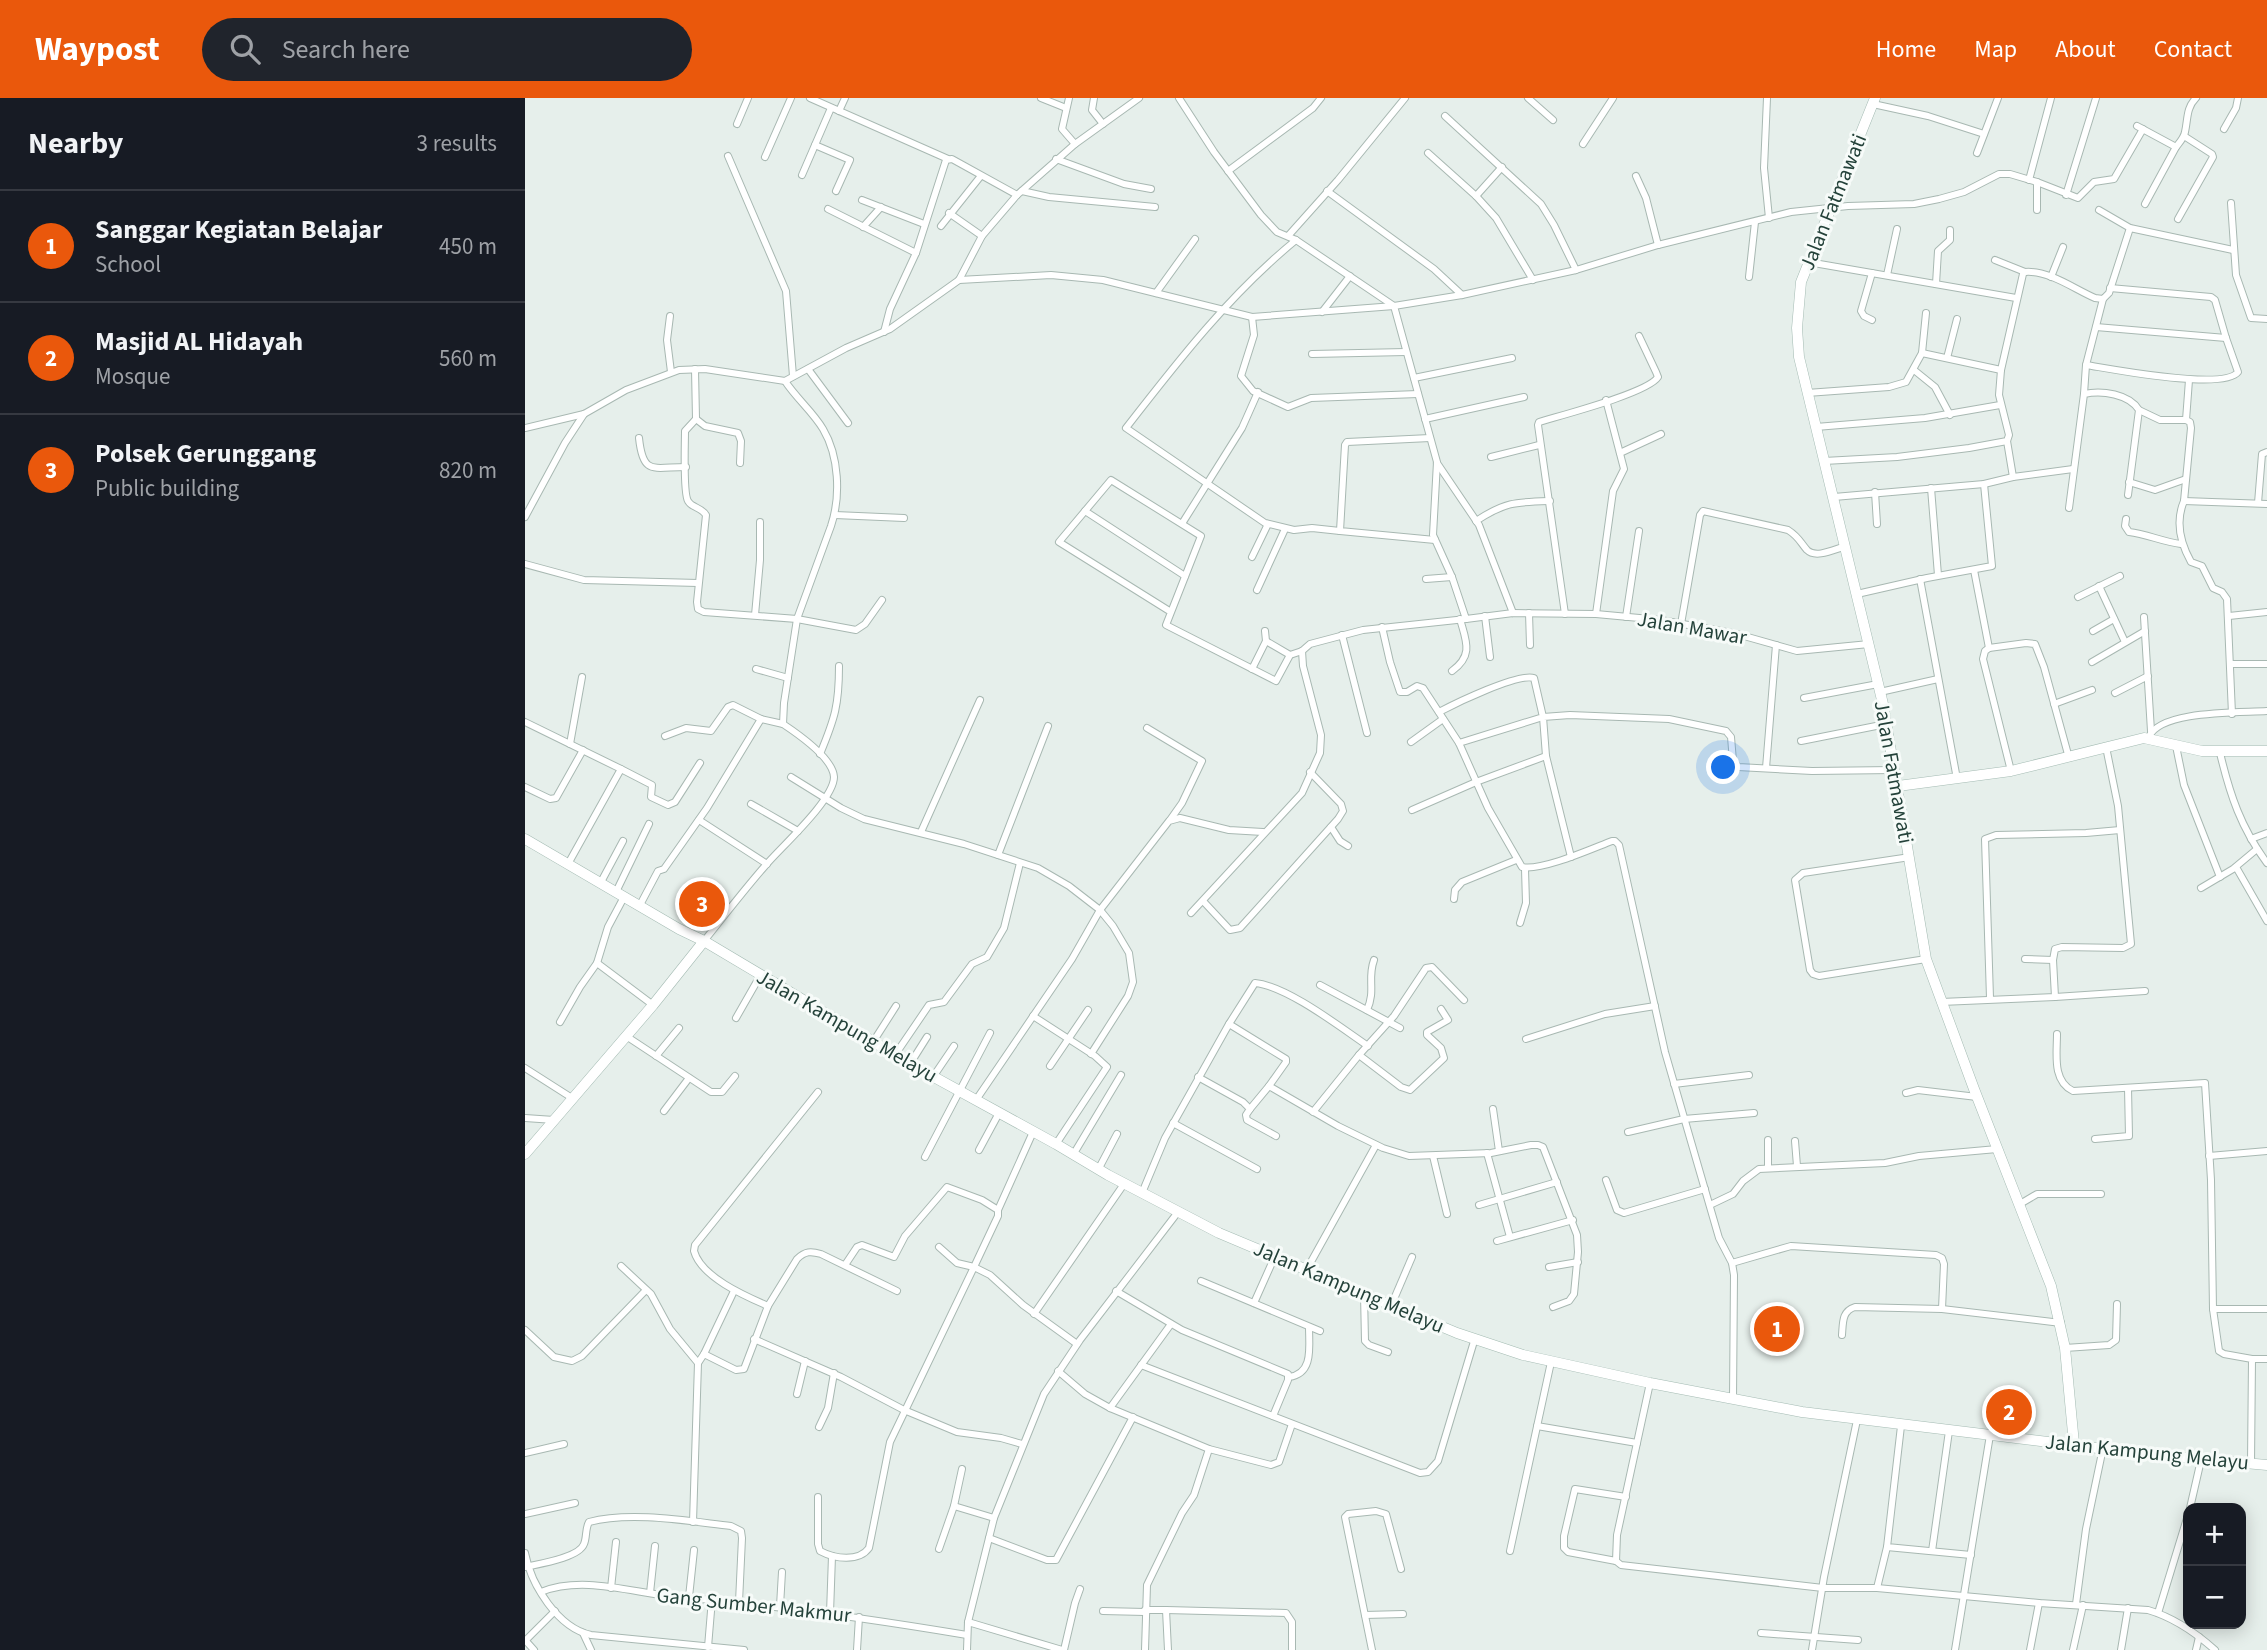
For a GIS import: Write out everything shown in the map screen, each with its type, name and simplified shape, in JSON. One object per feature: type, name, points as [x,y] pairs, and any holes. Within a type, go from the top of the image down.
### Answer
[{"type":"street","points":[[737,124],[748,98]]},
{"type":"street","points":[[765,157],[791,98]]},
{"type":"street","points":[[810,98],[1019,193],[1155,207]]},
{"type":"street","points":[[839,111],[845,98]]},
{"type":"street","points":[[1041,98],[1066,108]]},
{"type":"street","points":[[1069,98],[1062,129],[1075,144]]},
{"type":"street","points":[[1094,98],[1092,110],[1103,124]]},
{"type":"street","points":[[525,428],[584,414],[626,390],[671,372],[695,369],[785,381],[846,348],[884,332],[958,280],[982,236],[1019,193],[1056,159],[1139,98]]},
{"type":"street","points":[[1179,98],[1228,171],[1277,232],[1296,240],[1394,306],[1437,462],[1476,520],[1513,613]]},
{"type":"street","points":[[1228,171],[1313,108],[1321,98]]},
{"type":"street","points":[[1288,236],[1405,98]]},
{"type":"street","points":[[1528,98],[1553,120]]},
{"type":"street","points":[[1583,144],[1613,98]]},
{"type":"street","points":[[1767,98],[1764,168],[1769,218]]},
{"type":"street","points":[[1977,153],[1999,98]]},
{"type":"street","points":[[2029,180],[2051,98]]},
{"type":"street","points":[[2066,195],[2096,98]]},
{"type":"street","points":[[2145,204],[2184,136],[2187,113],[2196,98]]},
{"type":"street","points":[[2224,129],[2237,108],[2238,98]]},
{"type":"street","points":[[1874,101],[1984,134]]},
{"type":"street","name":"Jalan Fatmawati","points":[[1874,101],[1807,262],[1798,303],[1800,357],[1879,688],[1926,959],[2051,1286],[2065,1349],[2074,1444]]},
{"type":"street","points":[[801,174],[831,108]]},
{"type":"street","points":[[1445,116],[1541,204],[1576,270]]},
{"type":"street","points":[[958,280],[1051,275],[1103,280],[1252,317],[1394,306],[1462,295],[1576,270],[1658,245],[1791,212],[1914,204],[1964,192],[1999,174],[2010,174],[2037,182],[2078,198],[2094,182],[2114,178],[2140,127],[2176,148]]},
{"type":"street","points":[[2178,219],[2214,155],[2184,136]]},
{"type":"street","points":[[814,145],[849,160],[836,191]]},
{"type":"street","points":[[1428,153],[1496,218],[1533,280]]},
{"type":"street","points":[[728,156],[786,291],[793,376]]},
{"type":"street","points":[[884,332],[890,309],[916,253],[948,159]]},
{"type":"street","points":[[1056,159],[1124,184],[1151,189]]},
{"type":"street","points":[[1476,196],[1502,167]]},
{"type":"street","points":[[1636,176],[1646,198],[1658,245]]},
{"type":"street","points":[[940,226],[980,177]]},
{"type":"street","points":[[2037,182],[2037,210]]},
{"type":"street","points":[[1327,191],[1426,264],[1462,295]]},
{"type":"street","points":[[862,200],[924,225]]},
{"type":"street","points":[[2231,203],[2236,275],[2251,318],[2267,319]]},
{"type":"street","points":[[863,227],[881,207]]},
{"type":"street","points":[[828,209],[916,253]]},
{"type":"street","points":[[2099,209],[2130,228],[2233,250]]},
{"type":"street","points":[[949,213],[982,236]]},
{"type":"street","points":[[1749,277],[1755,222]]},
{"type":"street","points":[[2069,508],[2086,365],[2103,299],[2107,297],[2130,228]]},
{"type":"street","points":[[1887,275],[1898,229]]},
{"type":"street","points":[[1936,284],[1938,251],[1950,240],[1950,230]]},
{"type":"street","points":[[1156,293],[1195,239]]},
{"type":"street","points":[[1296,240],[1221,311],[1126,428],[1268,524],[1285,529],[1313,528],[1435,540]]},
{"type":"street","points":[[2051,277],[2063,247]]},
{"type":"street","points":[[1995,260],[2025,272],[2051,277],[2095,298],[2103,299]]},
{"type":"street","points":[[1807,262],[2016,298]]},
{"type":"street","points":[[2013,477],[2007,441],[2009,435],[2000,405],[2001,370],[2021,277],[2025,272]]},
{"type":"street","points":[[1872,273],[1861,311],[1872,320]]},
{"type":"street","points":[[1322,312],[1350,276]]},
{"type":"street","points":[[2086,365],[2189,380],[2231,378],[2238,372],[2215,300],[2211,297],[2110,288]]},
{"type":"street","points":[[1807,393],[1889,387],[1906,382],[1922,353],[1926,313]]},
{"type":"street","points":[[670,316],[667,340],[671,372]]},
{"type":"street","points":[[1252,317],[1254,335],[1241,376],[1249,387],[1258,393],[1288,407],[1311,398],[1418,394]]},
{"type":"street","points":[[1947,358],[1957,319]]},
{"type":"street","points":[[2096,327],[2225,338]]},
{"type":"street","points":[[1565,614],[1550,501],[1539,445],[1539,422],[1639,391],[1656,380],[1656,372],[1639,336]]},
{"type":"street","points":[[1313,354],[1406,352]]},
{"type":"street","points":[[1922,353],[2001,370]]},
{"type":"street","points":[[1414,378],[1512,358]]},
{"type":"street","points":[[695,369],[696,419],[685,431],[685,467],[687,499],[691,505],[702,509],[706,514],[698,583],[697,606],[700,611],[797,619],[856,630],[865,624],[882,600]]},
{"type":"street","points":[[808,369],[848,423]]},
{"type":"street","points":[[1914,370],[1935,387],[1950,415]]},
{"type":"street","points":[[2186,420],[2189,380]]},
{"type":"street","points":[[783,724],[797,619],[835,515],[836,462],[823,428],[785,381]]},
{"type":"street","points":[[1183,522],[1242,428],[1258,393]]},
{"type":"street","points":[[2084,394],[2111,394],[2128,399],[2139,411],[2160,420],[2190,422],[2184,502],[2181,509],[2181,544],[2191,562],[2202,566],[2213,587],[2224,594],[2229,616],[2232,714]]},
{"type":"street","points":[[1425,419],[1524,397]]},
{"type":"street","points":[[1596,614],[1613,491],[1623,469],[1606,400]]},
{"type":"street","points":[[1815,427],[1950,415],[2000,405]]},
{"type":"street","points":[[2128,495],[2139,411]]},
{"type":"street","points":[[525,517],[584,414]]},
{"type":"street","points":[[696,419],[705,426],[738,433],[741,441],[740,463]]},
{"type":"street","points":[[1620,453],[1661,434]]},
{"type":"street","points":[[639,438],[644,463],[656,467],[685,467]]},
{"type":"street","points":[[1341,531],[1347,442],[1430,438]]},
{"type":"street","points":[[1824,461],[1897,457],[2007,441]]},
{"type":"street","points":[[1491,457],[1539,445]]},
{"type":"street","points":[[2258,503],[2259,463],[2262,454],[2267,452]]},
{"type":"street","points":[[1437,462],[1433,520],[1435,540],[1452,577],[1463,619],[1467,651],[1461,665],[1452,671]]},
{"type":"street","points":[[1834,496],[1984,484],[2073,469]]},
{"type":"street","points":[[2129,482],[2155,490],[2186,479]]},
{"type":"street","points":[[1171,612],[1059,542],[1111,480],[1202,536],[1166,625],[1276,681],[1290,654],[1266,641]]},
{"type":"street","points":[[1857,594],[1938,575],[1990,568],[1993,564],[1984,484]]},
{"type":"street","points":[[1931,488],[1938,575]]},
{"type":"street","points":[[1875,492],[1877,524]]},
{"type":"street","points":[[1476,520],[1495,508],[1513,502],[1550,501]]},
{"type":"street","points":[[2184,502],[2267,504]]},
{"type":"street","points":[[1085,511],[1185,576]]},
{"type":"street","points":[[1681,624],[1700,514],[1703,511],[1788,530],[1813,553],[1846,546]]},
{"type":"street","points":[[835,515],[904,518]]},
{"type":"street","points":[[2126,519],[2129,532],[2148,534],[2181,544]]},
{"type":"street","points":[[755,615],[760,522]]},
{"type":"street","points":[[1252,557],[1268,524]]},
{"type":"street","points":[[1257,590],[1285,529]]},
{"type":"street","points":[[1626,617],[1639,531]]},
{"type":"street","points":[[525,564],[584,580],[698,583]]},
{"type":"street","points":[[1974,570],[1989,648]]},
{"type":"street","points":[[2078,597],[2120,576]]},
{"type":"street","points":[[1426,579],[1452,577]]},
{"type":"street","points":[[1920,579],[1957,779]]},
{"type":"street","points":[[2099,586],[2125,642]]},
{"type":"street","points":[[2229,616],[2267,612]]},
{"type":"street","name":"Jalan Mawar","points":[[1290,654],[1302,651],[1310,644],[1383,627],[1513,613],[1596,614],[1681,624],[1737,634],[1797,652],[1868,644]]},
{"type":"street","points":[[1529,613],[1530,645]]},
{"type":"street","points":[[1485,617],[1490,657]]},
{"type":"street","points":[[2144,617],[2150,734]]},
{"type":"street","points":[[2093,631],[2114,619]]},
{"type":"street","points":[[1383,627],[1400,692],[1407,692],[1417,686],[1423,688],[1459,743],[1516,860],[1525,869],[1526,903],[1520,923]]},
{"type":"street","points":[[1252,669],[1266,641],[1265,631]]},
{"type":"street","points":[[2092,662],[2145,631]]},
{"type":"street","points":[[1342,635],[1367,733]]},
{"type":"street","points":[[2011,771],[1983,660],[1985,651],[1989,648],[2035,644],[2069,758]]},
{"type":"street","points":[[1766,768],[1776,645]]},
{"type":"street","points":[[1191,913],[1301,793],[1320,753],[1322,743],[1303,666],[1302,651]]},
{"type":"street","points":[[2231,664],[2267,665]]},
{"type":"street","points":[[820,754],[836,715],[839,666]]},
{"type":"street","points":[[756,669],[788,678]]},
{"type":"street","points":[[2115,694],[2148,676]]},
{"type":"street","points":[[570,744],[582,677]]},
{"type":"street","points":[[1439,712],[1467,698],[1531,677],[1536,681],[1543,717],[1546,756],[1571,857]]},
{"type":"street","points":[[1804,698],[1938,680]]},
{"type":"street","points":[[2054,704],[2092,690]]},
{"type":"street","points":[[921,832],[980,700]]},
{"type":"street","points":[[525,1154],[653,1005],[767,864],[825,799],[834,779],[832,768],[820,754],[783,724],[761,719],[733,705],[725,710],[711,731],[686,728],[665,736]]},
{"type":"street","points":[[1898,786],[2011,771],[2069,758],[2150,734],[2165,722],[2190,716],[2267,711]]},
{"type":"street","points":[[1459,743],[1543,717],[1570,715],[1669,719],[1723,731],[1731,737],[1735,766],[1812,771],[1894,770]]},
{"type":"street","points":[[640,905],[658,871],[664,869],[699,820],[761,719]]},
{"type":"street","points":[[1411,742],[1443,719]]},
{"type":"street","points":[[525,722],[652,785],[651,797],[668,805],[675,802],[700,763]]},
{"type":"street","points":[[1801,741],[1886,724]]},
{"type":"street","points":[[998,855],[1048,726]]},
{"type":"street","points":[[976,1100],[1072,959],[1100,910],[1177,809],[1202,761],[1147,728]]},
{"type":"street","points":[[2150,734],[2176,746],[2220,752],[2267,751]]},
{"type":"street","points":[[2176,746],[2184,785],[2220,877]]},
{"type":"street","points":[[2055,997],[2053,960],[2058,947],[2123,948],[2131,944],[2118,806],[2106,747]]},
{"type":"street","points":[[525,787],[550,799],[556,798],[583,750]]},
{"type":"street","points":[[2220,752],[2231,795],[2243,826],[2267,863]]},
{"type":"street","points":[[1412,810],[1546,756]]},
{"type":"street","points":[[568,864],[621,769]]},
{"type":"street","points":[[1203,901],[1230,930],[1240,929],[1331,827],[1343,811],[1342,804],[1310,772]]},
{"type":"street","points":[[791,777],[825,799],[864,819],[921,832],[1038,868],[1069,886],[1100,910],[1129,953],[1133,982],[1128,996],[1091,1054]]},
{"type":"street","points":[[751,804],[798,831]]},
{"type":"street","points":[[1177,809],[1180,818]]},
{"type":"street","points":[[1169,821],[1180,818],[1229,830],[1263,832]]},
{"type":"street","points":[[699,820],[767,864]]},
{"type":"street","points":[[560,1022],[597,963],[620,894],[649,824]]},
{"type":"street","points":[[1331,827],[1340,841],[1348,846]]},
{"type":"street","points":[[1990,998],[1985,839],[1996,835],[2086,834],[2120,830]]},
{"type":"street","points":[[2251,839],[2267,833]]},
{"type":"street","name":"Jalan Kampung Melayu","points":[[525,839],[704,941],[909,1064],[1124,1184],[1219,1233],[1391,1306],[1475,1338],[1551,1362],[1733,1399],[1857,1420],[2201,1460],[2267,1465]]},
{"type":"street","points":[[601,882],[623,841]]},
{"type":"street","points":[[1525,869],[1571,857],[1612,841],[1619,845],[1674,1084],[1719,1238],[1732,1263],[1733,1399]]},
{"type":"street","points":[[2201,888],[2236,867],[2257,849]]},
{"type":"street","points":[[1910,857],[1803,873],[1798,876],[1795,880],[1809,970],[1819,976],[1926,959]]},
{"type":"street","points":[[1454,899],[1457,885],[1516,860]]},
{"type":"street","points":[[895,1055],[929,1005],[944,1002],[972,964],[987,957],[1004,928],[1020,863]]},
{"type":"street","points":[[2236,867],[2267,921]]},
{"type":"street","points":[[2025,959],[2053,960]]},
{"type":"street","points":[[1367,1010],[1373,993],[1370,974],[1374,960]]},
{"type":"street","points":[[597,963],[653,1005]]},
{"type":"street","points":[[1313,1112],[1388,1023],[1428,967],[1432,967],[1464,1000]]},
{"type":"street","points":[[737,1018],[760,976]]},
{"type":"street","points":[[1142,1193],[1198,1077],[1255,983],[1292,997],[1368,1046]]},
{"type":"street","points":[[1320,985],[1400,1028]]},
{"type":"street","points":[[1941,1002],[2145,991]]},
{"type":"street","points":[[873,1042],[896,1006]]},
{"type":"street","points":[[1526,1040],[1605,1014],[1655,1006]]},
{"type":"street","points":[[1359,1055],[1401,1087],[1410,1090],[1444,1058],[1441,1048],[1427,1035],[1427,1032],[1448,1020],[1441,1009]]},
{"type":"street","points":[[1050,1066],[1088,1010]]},
{"type":"street","points":[[1033,1016],[1069,1038],[1106,1066],[1106,1072],[1081,1103],[1056,1144]]},
{"type":"street","points":[[1229,1024],[1286,1059],[1286,1064],[1246,1115],[1247,1120],[1276,1136]]},
{"type":"street","points":[[656,1056],[679,1028]]},
{"type":"street","points":[[925,1157],[990,1033]]},
{"type":"street","points":[[2057,1034],[2058,1074],[2065,1088],[2073,1091],[2205,1083],[2213,1309],[2219,1351],[2252,1359],[2267,1359]]},
{"type":"street","points":[[626,1036],[711,1092],[719,1093],[735,1076]]},
{"type":"street","points":[[909,1064],[927,1038]]},
{"type":"street","points":[[933,1077],[954,1046]]},
{"type":"street","points":[[525,1068],[572,1098]]},
{"type":"street","points":[[1073,1155],[1121,1075]]},
{"type":"street","points":[[1674,1084],[1749,1075]]},
{"type":"street","points":[[1198,1077],[1243,1102],[1250,1109]]},
{"type":"street","points":[[664,1111],[689,1078]]},
{"type":"street","points":[[1269,1086],[1376,1144],[1409,1156],[1487,1153],[1538,1144],[1543,1147],[1573,1220],[1579,1244],[1572,1298],[1553,1307]]},
{"type":"street","points":[[2095,1139],[2129,1136],[2128,1088]]},
{"type":"street","points":[[1906,1093],[1918,1090],[1977,1097]]},
{"type":"street","points":[[768,1306],[734,1290],[700,1262],[695,1256],[695,1245],[818,1092]]},
{"type":"street","points":[[1493,1109],[1499,1151]]},
{"type":"street","points":[[979,1150],[999,1113]]},
{"type":"street","points":[[1628,1132],[1684,1119],[1754,1113]]},
{"type":"street","points":[[525,1118],[554,1120]]},
{"type":"street","points":[[1173,1124],[1257,1169]]},
{"type":"street","points":[[818,1497],[820,1551],[832,1556],[859,1557],[869,1548],[887,1451],[904,1410],[998,1216],[998,1210],[1033,1132]]},
{"type":"street","points":[[1098,1170],[1117,1134]]},
{"type":"street","points":[[1768,1140],[1768,1167]]},
{"type":"street","points":[[1795,1141],[1797,1166]]},
{"type":"street","points":[[1307,1269],[1376,1144]]},
{"type":"street","points":[[1710,1205],[1733,1194],[1749,1176],[1768,1167],[1885,1163],[1919,1156],[1997,1149]]},
{"type":"street","points":[[2209,1156],[2267,1151]]},
{"type":"street","points":[[1487,1153],[1510,1237]]},
{"type":"street","points":[[1433,1156],[1447,1214]]},
{"type":"street","points":[[1606,1180],[1617,1210],[1624,1213],[1705,1189]]},
{"type":"street","points":[[1479,1205],[1557,1182]]},
{"type":"street","points":[[1034,1314],[1124,1184]]},
{"type":"street","points":[[845,1265],[857,1247],[862,1245],[894,1257],[905,1236],[947,1187],[982,1199],[998,1210]]},
{"type":"street","points":[[2019,1204],[2037,1194],[2101,1194]]},
{"type":"street","points":[[967,1650],[968,1622],[993,1518],[1044,1394],[1116,1290],[1178,1212]]},
{"type":"street","points":[[1497,1241],[1573,1220]]},
{"type":"street","points":[[1732,1263],[1791,1246],[1936,1255],[1942,1258],[1944,1264],[1942,1309]]},
{"type":"street","points":[[939,1247],[957,1263],[990,1275],[1034,1314],[1077,1344]]},
{"type":"street","points":[[704,1354],[742,1371],[768,1306],[796,1259],[803,1253],[812,1251],[897,1290]]},
{"type":"street","points":[[1254,1303],[1275,1256]]},
{"type":"street","points":[[1391,1306],[1412,1257]]},
{"type":"street","points":[[1549,1267],[1578,1262]]},
{"type":"street","points":[[621,1266],[646,1290],[661,1310],[670,1329],[698,1363]]},
{"type":"street","points":[[1201,1282],[1320,1331]]},
{"type":"street","points":[[525,1330],[554,1357],[572,1361],[582,1356],[646,1290]]},
{"type":"street","points":[[693,1522],[698,1363],[734,1290]]},
{"type":"street","points":[[1116,1290],[1171,1324],[1288,1374],[1289,1377]]},
{"type":"street","points":[[1364,1294],[1366,1341],[1369,1345],[1388,1352]]},
{"type":"street","points":[[2065,1349],[2109,1345],[2116,1340],[2117,1304]]},
{"type":"street","points":[[1842,1335],[1845,1313],[1856,1307],[1942,1309],[2061,1323]]},
{"type":"street","points":[[2213,1309],[2267,1309]]},
{"type":"street","points":[[1110,1408],[1171,1324]]},
{"type":"street","points":[[1289,1377],[1300,1375],[1306,1367],[1309,1327]]},
{"type":"street","points":[[1141,1365],[1420,1472],[1428,1472],[1438,1461],[1475,1338]]},
{"type":"street","points":[[754,1339],[834,1373],[904,1410],[957,1432],[1022,1444]]},
{"type":"street","points":[[2251,1464],[2252,1359]]},
{"type":"street","points":[[797,1394],[805,1361]]},
{"type":"street","points":[[1510,1551],[1551,1362]]},
{"type":"street","points":[[1058,1371],[1085,1394],[1133,1418],[1209,1449],[1275,1465],[1279,1462],[1292,1424]]},
{"type":"street","points":[[819,1427],[828,1408],[834,1373]]},
{"type":"street","points":[[1273,1416],[1289,1377]]},
{"type":"street","points":[[1616,1561],[1617,1535],[1650,1383]]},
{"type":"street","points":[[989,1538],[1047,1560],[1056,1560],[1133,1418]]},
{"type":"street","points":[[1812,1650],[1857,1420]]},
{"type":"street","points":[[1537,1426],[1637,1443]]},
{"type":"street","points":[[1878,1588],[1887,1547],[1901,1426]]},
{"type":"street","points":[[1932,1551],[1949,1431]]},
{"type":"street","points":[[1955,1650],[1990,1435]]},
{"type":"street","points":[[525,1452],[564,1444]]},
{"type":"street","points":[[2073,1650],[2087,1520],[2103,1448]]},
{"type":"street","points":[[1145,1650],[1147,1585],[1194,1494],[1209,1449]]},
{"type":"street","points":[[2191,1503],[2201,1460]]},
{"type":"street","points":[[939,1549],[954,1506],[962,1469]]},
{"type":"street","points":[[1626,1497],[1575,1489],[1564,1548],[1568,1552],[1616,1561],[1621,1565],[1823,1588],[1878,1588],[2039,1603],[2128,1608],[2158,1613],[2199,1637],[2215,1650]]},
{"type":"street","points":[[525,1514],[575,1503]]},
{"type":"street","points":[[954,1506],[993,1518]]},
{"type":"street","points":[[1372,1650],[1345,1517],[1348,1514],[1376,1511],[1386,1514],[1401,1569]]},
{"type":"street","points":[[526,1567],[559,1559],[580,1550],[589,1522],[623,1517],[731,1526],[741,1531],[739,1602]]},
{"type":"street","points":[[2158,1613],[2183,1531]]},
{"type":"street","points":[[611,1588],[616,1542]]},
{"type":"street","points":[[650,1593],[655,1546]]},
{"type":"street","points":[[1887,1547],[1971,1555]]},
{"type":"street","points":[[689,1597],[694,1550]]},
{"type":"street","points":[[525,1553],[526,1567],[541,1592],[568,1625],[583,1633],[744,1650]]},
{"type":"street","points":[[830,1614],[832,1556]]},
{"type":"street","points":[[780,1606],[782,1572]]},
{"type":"street","name":"Gang Sumber Makmur","points":[[541,1592],[573,1584],[780,1606],[967,1634]]},
{"type":"street","points":[[968,1622],[1063,1650],[1080,1589]]},
{"type":"street","points":[[708,1647],[712,1599]]},
{"type":"street","points":[[2030,1650],[2039,1603]]},
{"type":"street","points":[[2121,1650],[2128,1608]]},
{"type":"street","points":[[1166,1610],[1168,1650]]},
{"type":"street","points":[[534,1650],[525,1641],[555,1611]]},
{"type":"street","points":[[1103,1611],[1286,1614],[1292,1622],[1292,1650]]},
{"type":"street","points":[[1365,1615],[1403,1614]]},
{"type":"street","points":[[857,1650],[859,1617]]},
{"type":"street","points":[[583,1633],[591,1650]]},
{"type":"street","points":[[1761,1633],[1858,1640]]},
{"type":"street","points":[[2196,1650],[2199,1637]]},
{"type":"street","points":[[650,1641],[650,1650]]},
{"type":"place","name":"Polsek Gerunggang","points":[[702,904]]},
{"type":"place","name":"Sanggar Kegiatan Belajar","points":[[1777,1329]]},
{"type":"place","name":"Masjid AL Hidayah","points":[[2009,1412]]}]
